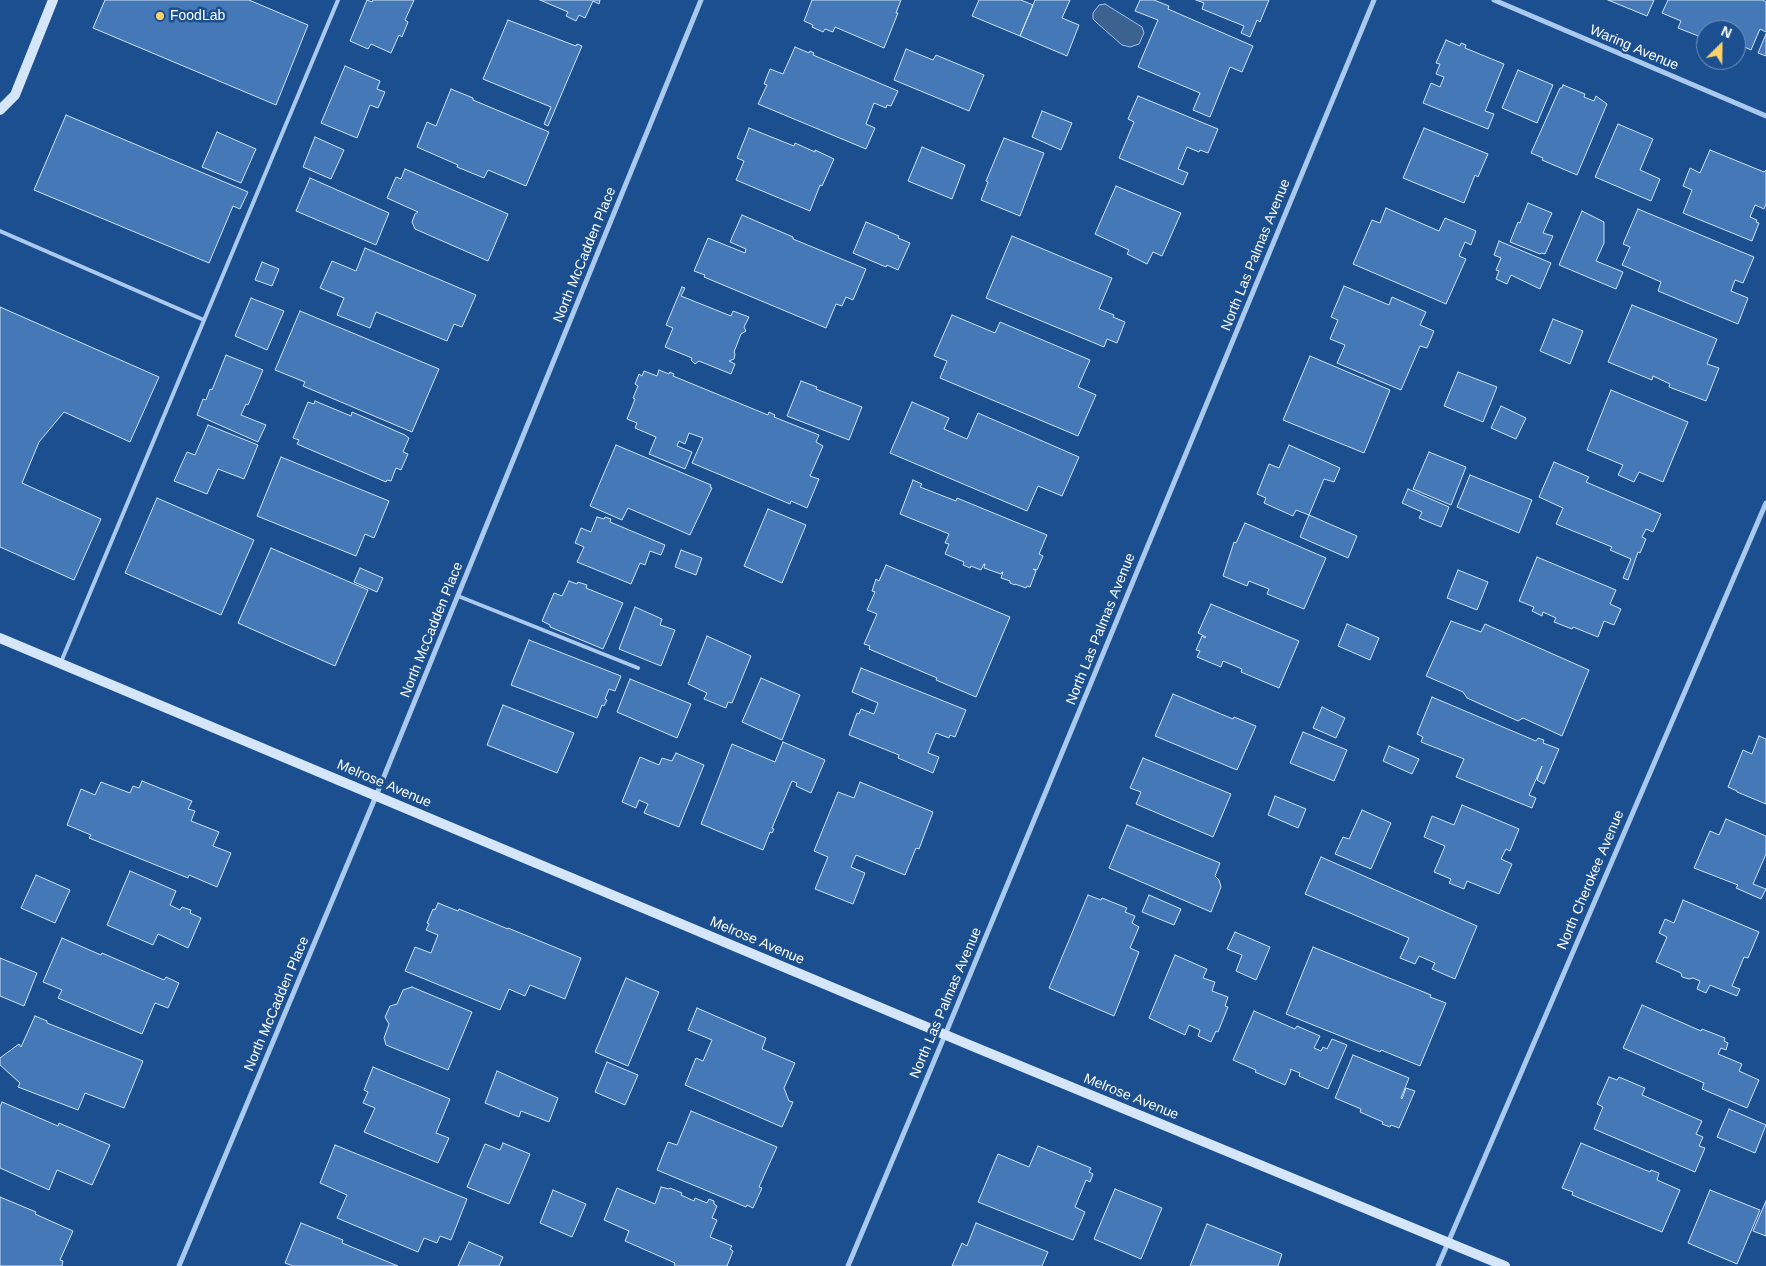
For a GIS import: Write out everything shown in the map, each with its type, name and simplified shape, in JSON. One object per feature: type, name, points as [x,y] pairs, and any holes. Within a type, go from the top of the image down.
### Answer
[{"type":"main road","points":[[0,110],[15,95],[53,0]]},
{"type":"main road","name":"Melrose Avenue","points":[[0,638],[945,1035],[1504,1266]]},
{"type":"street","name":"North McCadden Place","points":[[179,1266],[376,796],[701,0]]},
{"type":"street","name":"North Las Palmas Avenue","points":[[848,1266],[1374,0]]},
{"type":"street","name":"Waring Avenue","points":[[1494,0],[1766,116]]},
{"type":"street","name":"North Cherokee Avenue","points":[[1438,1266],[1766,503]]},
{"type":"lane","points":[[60,663],[338,0]]},
{"type":"lane","points":[[0,231],[204,320]]},
{"type":"lane","points":[[458,596],[638,668]]},
{"type":"water","points":[[1105,4],[1142,27],[1144,33],[1139,44],[1130,47],[1122,45],[1093,19],[1093,13],[1099,5]]},
{"type":"building","points":[[105,0],[249,0],[308,25],[276,105],[93,28]]},
{"type":"building","points":[[367,0],[372,2],[373,0],[414,0],[405,20],[408,22],[402,37],[399,35],[391,53],[371,44],[368,49],[350,41]]},
{"type":"building","points":[[540,0],[600,0],[599,4],[593,1],[585,18],[579,15],[576,21],[566,16],[568,12]]},
{"type":"building","points":[[812,0],[901,0],[896,13],[898,13],[884,48],[835,27],[833,32],[825,29],[823,32],[812,27],[813,25],[804,21]]},
{"type":"building","points":[[979,0],[1021,0],[1033,5],[1020,36],[972,16]]},
{"type":"building","points":[[1035,0],[1070,0],[1062,18],[1079,25],[1067,56],[1020,36]]},
{"type":"building","points":[[1140,0],[1154,0],[1169,6],[1168,9],[1253,46],[1242,72],[1230,67],[1210,117],[1193,110],[1200,93],[1138,67],[1158,20],[1135,11]]},
{"type":"building","points":[[1196,0],[1269,0],[1260,22],[1257,20],[1250,37],[1241,33],[1244,26],[1202,9],[1204,3]]},
{"type":"building","points":[[1608,0],[1654,0],[1647,16]]},
{"type":"building","points":[[1668,0],[1763,0],[1766,2],[1766,32],[1760,29],[1751,50],[1746,48],[1746,20],[1696,20],[1696,35],[1678,28],[1681,21],[1662,13]]},
{"type":"building","points":[[508,20],[576,46],[577,44],[582,46],[548,126],[544,124],[551,107],[483,79]]},
{"type":"building","points":[[1766,34],[1766,56],[1758,53]]},
{"type":"building","points":[[1446,40],[1460,46],[1461,43],[1466,45],[1465,48],[1504,64],[1485,111],[1494,114],[1488,129],[1423,103],[1431,83],[1440,87],[1444,77],[1436,74],[1440,64],[1436,63]]},
{"type":"building","points":[[795,47],[809,53],[810,51],[814,53],[813,55],[898,91],[891,106],[887,105],[886,108],[874,103],[866,124],[875,128],[866,149],[758,104],[767,85],[764,84],[770,69],[783,74]]},
{"type":"building","points":[[906,49],[933,60],[936,55],[984,75],[969,111],[894,80]]},
{"type":"building","points":[[345,66],[380,81],[377,89],[385,92],[378,108],[370,105],[357,138],[321,123]]},
{"type":"building","points":[[1518,70],[1553,85],[1537,123],[1502,108]]},
{"type":"building","points":[[1563,85],[1585,94],[1584,97],[1594,101],[1596,96],[1607,104],[1577,175],[1542,160],[1543,158],[1531,153]]},
{"type":"building","points":[[451,89],[549,132],[526,186],[488,170],[484,178],[417,147],[427,122],[436,126]]},
{"type":"building","points":[[1138,96],[1218,129],[1208,153],[1200,150],[1199,152],[1187,147],[1178,169],[1188,173],[1183,185],[1119,158],[1134,122],[1128,119]]},
{"type":"building","points":[[1042,111],[1072,123],[1061,150],[1032,137]]},
{"type":"building","points":[[66,115],[248,192],[240,209],[233,206],[209,263],[34,190]]},
{"type":"building","points":[[1618,124],[1653,139],[1640,170],[1660,179],[1651,201],[1595,177]]},
{"type":"building","points":[[749,128],[794,146],[795,143],[815,152],[815,150],[834,159],[822,186],[820,185],[810,211],[736,180],[744,161],[737,158]]},
{"type":"building","points":[[1424,128],[1488,154],[1478,177],[1475,175],[1464,203],[1403,178]]},
{"type":"building","points":[[217,132],[256,149],[241,183],[202,167]]},
{"type":"building","points":[[315,137],[344,150],[331,179],[303,167]]},
{"type":"building","points":[[1004,138],[1044,153],[1020,216],[981,200],[988,182],[986,181]]},
{"type":"building","points":[[922,147],[965,165],[952,199],[908,181]]},
{"type":"building","points":[[1710,150],[1764,172],[1766,170],[1766,204],[1764,209],[1755,205],[1750,217],[1759,223],[1752,241],[1683,213],[1692,190],[1683,186],[1690,168],[1700,173]]},
{"type":"building","points":[[405,169],[508,214],[488,261],[415,229],[412,222],[415,214],[418,212],[387,198],[396,177],[401,179]]},
{"type":"building","points":[[310,178],[389,213],[376,245],[296,211]]},
{"type":"building","points":[[1116,186],[1181,213],[1162,256],[1153,252],[1147,264],[1127,254],[1129,250],[1095,234]]},
{"type":"building","points":[[1528,203],[1552,213],[1543,233],[1553,236],[1545,254],[1540,254],[1510,242]]},
{"type":"building","points":[[1386,208],[1439,231],[1445,218],[1476,231],[1471,245],[1465,242],[1459,256],[1466,259],[1446,304],[1353,264],[1372,220],[1380,223]]},
{"type":"building","points":[[1638,209],[1754,257],[1743,283],[1735,280],[1731,291],[1748,298],[1738,324],[1658,291],[1661,282],[1622,265],[1630,247],[1623,244]]},
{"type":"building","points":[[1582,211],[1604,222],[1604,243],[1596,261],[1623,272],[1616,289],[1559,265]]},
{"type":"building","points":[[742,215],[793,237],[793,239],[866,269],[853,300],[846,297],[842,306],[836,304],[826,328],[704,277],[705,275],[694,271],[708,238],[745,253],[746,249],[730,242]]},
{"type":"building","points":[[866,222],[899,236],[898,238],[910,243],[898,270],[853,253]]},
{"type":"building","points":[[1012,236],[1112,278],[1099,309],[1125,322],[1117,343],[1107,339],[1104,347],[986,298]]},
{"type":"building","points":[[1499,241],[1551,263],[1540,289],[1511,275],[1507,284],[1496,279],[1499,271],[1496,270],[1501,258],[1494,255]]},
{"type":"building","points":[[365,248],[476,295],[462,327],[454,324],[447,341],[376,312],[370,328],[337,315],[344,298],[320,288],[332,261],[356,271]]},
{"type":"building","points":[[262,262],[279,269],[272,286],[255,280]]},
{"type":"building","points":[[1344,286],[1389,305],[1392,297],[1426,312],[1420,325],[1434,331],[1427,348],[1420,346],[1401,390],[1337,363],[1345,345],[1330,339],[1338,320],[1331,317]]},
{"type":"building","points":[[682,287],[685,288],[681,296],[731,316],[733,311],[749,317],[744,327],[746,331],[741,334],[734,352],[734,359],[729,361],[735,364],[731,374],[699,361],[695,364],[691,360],[692,358],[665,347],[673,328],[666,325]]},
{"type":"building","points":[[251,298],[284,311],[267,350],[235,336]]},
{"type":"building","points":[[1632,305],[1717,339],[1707,364],[1719,368],[1706,401],[1669,387],[1670,384],[1653,376],[1652,380],[1608,362]]},
{"type":"building","points":[[0,307],[159,377],[130,442],[64,412],[39,442],[22,483],[101,519],[74,580],[0,547]]},
{"type":"building","points":[[300,311],[439,369],[412,432],[303,386],[305,382],[275,370]]},
{"type":"building","points":[[952,315],[995,333],[1000,322],[1090,360],[1078,387],[1096,395],[1078,436],[940,378],[947,361],[934,356]]},
{"type":"building","points":[[1553,319],[1583,331],[1570,364],[1540,351]]},
{"type":"building","points":[[226,355],[263,370],[248,405],[246,404],[241,415],[266,425],[258,442],[197,415],[203,399],[206,400],[210,389],[212,390]]},
{"type":"building","points":[[1310,356],[1390,390],[1364,453],[1283,420]]},
{"type":"building","points":[[659,370],[669,374],[670,372],[674,374],[673,376],[768,415],[769,412],[775,415],[774,417],[819,435],[816,442],[823,446],[810,476],[819,479],[807,508],[791,501],[790,504],[692,463],[703,438],[689,433],[685,444],[679,441],[677,446],[692,452],[685,469],[649,454],[656,437],[635,428],[637,423],[627,419],[635,399],[633,398],[638,386],[635,384],[639,374],[642,376],[644,371],[657,376]]},
{"type":"building","points":[[1458,372],[1497,387],[1483,422],[1444,406]]},
{"type":"building","points":[[801,381],[862,407],[849,440],[787,416]]},
{"type":"building","points":[[1611,390],[1688,422],[1663,482],[1639,472],[1634,482],[1618,475],[1623,465],[1587,450]]},
{"type":"building","points":[[315,401],[351,416],[352,412],[409,438],[403,452],[408,454],[401,470],[396,468],[391,481],[387,480],[386,482],[297,444],[299,440],[293,438],[308,402],[314,404]]},
{"type":"building","points":[[912,402],[949,418],[944,429],[967,439],[978,413],[1079,457],[1062,496],[1038,486],[1027,511],[890,453]]},
{"type":"building","points":[[1501,406],[1526,418],[1516,439],[1491,428]]},
{"type":"building","points":[[208,425],[258,445],[244,479],[218,469],[207,494],[174,481],[187,452],[195,455]]},
{"type":"building","points":[[616,445],[711,485],[710,487],[712,488],[690,535],[628,508],[622,520],[590,506]]},
{"type":"building","points":[[1289,445],[1340,468],[1334,482],[1324,479],[1309,515],[1296,510],[1293,516],[1264,503],[1266,498],[1257,494],[1269,464],[1279,468]]},
{"type":"building","points":[[1429,452],[1466,467],[1451,505],[1413,489]]},
{"type":"building","points":[[281,457],[389,501],[374,538],[365,534],[356,556],[257,516]]},
{"type":"building","points":[[1554,462],[1589,477],[1586,482],[1661,514],[1653,532],[1646,529],[1642,537],[1646,539],[1640,553],[1638,552],[1628,580],[1623,578],[1631,559],[1610,550],[1612,547],[1556,524],[1563,508],[1539,497]]},
{"type":"building","points":[[1470,475],[1532,500],[1519,533],[1457,507]]},
{"type":"building","points":[[913,480],[922,484],[920,487],[956,501],[957,498],[1047,535],[1039,554],[1043,556],[1037,570],[1033,569],[1036,571],[1030,587],[1027,586],[1026,588],[1010,583],[1010,581],[1001,578],[1003,572],[1001,574],[984,568],[985,564],[981,570],[963,565],[964,562],[945,554],[949,544],[945,543],[949,534],[900,514]]},
{"type":"building","points":[[1408,489],[1449,507],[1441,527],[1419,518],[1422,512],[1402,503]]},
{"type":"building","points":[[157,498],[254,540],[221,615],[125,573]]},
{"type":"building","points":[[768,509],[806,525],[782,583],[744,566]]},
{"type":"building","points":[[1309,515],[1357,536],[1348,558],[1300,537]]},
{"type":"building","points":[[597,517],[611,519],[610,522],[665,545],[661,555],[650,551],[645,565],[640,563],[631,584],[577,562],[584,547],[575,543],[581,528],[591,532]]},
{"type":"building","points":[[1245,523],[1326,558],[1304,609],[1267,594],[1269,589],[1249,581],[1247,586],[1223,576],[1234,542],[1236,543]]},
{"type":"building","points":[[271,548],[368,590],[335,666],[238,623]]},
{"type":"building","points":[[681,550],[702,558],[696,575],[675,567]]},
{"type":"building","points":[[1537,557],[1616,590],[1610,604],[1621,609],[1614,625],[1604,621],[1598,637],[1554,622],[1556,618],[1543,612],[1542,616],[1532,611],[1534,607],[1519,601]]},
{"type":"building","points":[[886,565],[1010,617],[976,697],[869,649],[870,646],[864,644],[877,614],[867,610],[875,592],[872,591],[876,579],[879,581]]},
{"type":"building","points":[[360,568],[383,578],[377,592],[354,582]]},
{"type":"building","points":[[1458,570],[1488,582],[1477,610],[1447,598]]},
{"type":"building","points":[[569,581],[587,585],[586,588],[623,603],[603,649],[550,627],[550,625],[542,621],[554,593],[562,596]]},
{"type":"building","points":[[1211,604],[1299,641],[1279,688],[1241,672],[1242,669],[1223,661],[1221,667],[1197,657],[1200,651],[1196,650],[1202,636],[1206,637],[1198,633]]},
{"type":"building","points":[[635,607],[662,619],[660,625],[675,630],[661,666],[619,649]]},
{"type":"building","points":[[1451,621],[1481,632],[1485,624],[1589,670],[1562,736],[1523,718],[1518,721],[1467,698],[1463,692],[1426,676]]},
{"type":"building","points":[[1347,624],[1379,638],[1370,660],[1338,646]]},
{"type":"building","points":[[707,636],[751,656],[732,703],[728,702],[726,708],[704,699],[707,693],[688,684]]},
{"type":"building","points":[[529,640],[621,676],[615,691],[609,689],[605,699],[607,700],[604,706],[602,705],[597,718],[511,685]]},
{"type":"building","points":[[861,668],[966,710],[955,737],[950,735],[949,738],[936,733],[928,753],[939,757],[933,773],[898,758],[899,755],[849,735],[857,713],[859,714],[861,709],[874,714],[878,703],[852,692]]},
{"type":"building","points":[[761,678],[800,695],[782,740],[742,722]]},
{"type":"building","points":[[630,679],[691,704],[677,738],[617,712]]},
{"type":"building","points":[[1173,694],[1233,719],[1234,717],[1256,726],[1237,770],[1155,736]]},
{"type":"building","points":[[1432,697],[1536,741],[1538,738],[1544,740],[1543,743],[1559,749],[1544,784],[1537,780],[1542,766],[1529,795],[1536,798],[1532,808],[1456,777],[1464,759],[1421,742],[1423,737],[1417,734]]},
{"type":"building","points":[[503,705],[574,733],[557,773],[487,745]]},
{"type":"building","points":[[1322,707],[1345,718],[1336,738],[1313,728]]},
{"type":"building","points":[[1303,732],[1347,750],[1334,781],[1290,763]]},
{"type":"building","points":[[1759,736],[1766,739],[1766,804],[1728,787],[1743,750],[1752,754]]},
{"type":"building","points":[[783,742],[825,760],[811,793],[796,786],[797,783],[792,781],[772,828],[774,829],[772,833],[770,832],[763,850],[701,824],[732,744],[775,762]]},
{"type":"building","points":[[1389,746],[1419,759],[1412,774],[1383,761]]},
{"type":"building","points":[[676,753],[704,765],[679,827],[644,813],[648,804],[639,800],[636,808],[622,802],[640,757],[659,765],[662,758],[672,761]]},
{"type":"building","points":[[1143,758],[1231,794],[1213,837],[1136,804],[1141,792],[1130,788]]},
{"type":"building","points":[[142,781],[192,801],[188,809],[195,811],[191,821],[219,832],[213,846],[231,853],[217,887],[189,875],[188,878],[89,838],[91,835],[67,825],[81,789],[95,795],[101,782],[130,793],[133,786],[139,788]]},
{"type":"building","points":[[860,782],[933,812],[919,849],[916,848],[905,875],[856,855],[851,867],[865,873],[853,904],[815,889],[828,857],[814,851],[838,792],[854,798]]},
{"type":"building","points":[[1275,796],[1306,809],[1298,828],[1268,815]]},
{"type":"building","points":[[1462,805],[1519,829],[1510,851],[1506,849],[1501,859],[1512,864],[1499,894],[1467,881],[1464,889],[1449,883],[1451,879],[1434,872],[1445,846],[1424,837],[1432,816],[1454,825]]},
{"type":"building","points":[[1362,810],[1391,823],[1371,869],[1335,854],[1343,837],[1349,839]]},
{"type":"building","points":[[1726,819],[1766,836],[1766,854],[1753,884],[1766,889],[1761,899],[1736,888],[1738,885],[1694,868],[1710,831],[1719,835]]},
{"type":"building","points":[[1127,825],[1220,863],[1215,876],[1219,880],[1221,887],[1211,912],[1109,868]]},
{"type":"building","points":[[1321,857],[1477,926],[1455,979],[1432,969],[1435,963],[1419,956],[1415,964],[1400,958],[1409,938],[1305,894]]},
{"type":"building","points":[[130,871],[176,891],[170,905],[180,910],[182,907],[191,910],[190,913],[201,918],[188,948],[158,934],[153,945],[107,925]]},
{"type":"building","points":[[36,875],[70,890],[55,923],[21,908]]},
{"type":"building","points":[[1088,895],[1101,900],[1102,898],[1127,908],[1125,912],[1135,916],[1132,923],[1139,927],[1130,948],[1139,952],[1114,1016],[1049,988]]},
{"type":"building","points":[[1149,895],[1181,909],[1174,925],[1142,912]]},
{"type":"building","points":[[1683,900],[1759,932],[1748,958],[1744,957],[1732,986],[1740,989],[1737,996],[1710,985],[1706,993],[1697,989],[1700,981],[1682,977],[1681,973],[1656,962],[1667,937],[1659,933],[1665,919],[1674,923]]},
{"type":"building","points":[[438,903],[458,911],[459,909],[581,958],[565,999],[530,985],[525,996],[509,989],[500,1010],[405,971],[415,947],[431,953],[438,935],[426,930],[433,909],[435,910]]},
{"type":"building","points":[[1235,932],[1270,947],[1256,980],[1236,971],[1242,955],[1227,949]]},
{"type":"building","points":[[62,938],[164,980],[166,977],[179,983],[168,1008],[155,1003],[142,1034],[58,998],[62,990],[43,982]]},
{"type":"building","points":[[1313,947],[1431,995],[1430,997],[1446,1003],[1420,1066],[1286,1014]]},
{"type":"building","points":[[1175,955],[1207,969],[1203,978],[1215,982],[1212,991],[1228,997],[1225,1006],[1228,1007],[1218,1032],[1216,1031],[1211,1042],[1198,1036],[1200,1030],[1189,1025],[1185,1035],[1149,1018]]},
{"type":"building","points":[[0,958],[37,973],[24,1006],[0,996]]},
{"type":"building","points":[[626,978],[659,992],[628,1066],[595,1052]]},
{"type":"building","points":[[412,987],[472,1012],[448,1070],[386,1045],[384,1038],[389,1024],[385,1017],[390,1006],[397,1004],[403,990]]},
{"type":"building","points":[[1642,1005],[1701,1031],[1702,1029],[1725,1038],[1724,1041],[1728,1043],[1726,1050],[1721,1048],[1718,1054],[1742,1064],[1739,1071],[1759,1080],[1747,1108],[1702,1089],[1704,1083],[1623,1048]]},
{"type":"building","points":[[697,1008],[766,1038],[762,1049],[795,1063],[784,1088],[789,1101],[793,1102],[782,1127],[685,1085],[696,1058],[703,1061],[712,1040],[688,1030]]},
{"type":"building","points":[[1254,1011],[1295,1029],[1297,1026],[1320,1036],[1314,1048],[1321,1051],[1323,1047],[1327,1049],[1332,1039],[1347,1045],[1328,1089],[1299,1076],[1300,1073],[1290,1069],[1291,1071],[1285,1085],[1233,1060]]},
{"type":"building","points":[[35,1016],[47,1021],[47,1023],[143,1061],[124,1108],[85,1093],[78,1110],[18,1087],[20,1083],[0,1065],[0,1058],[19,1044],[21,1047]]},
{"type":"building","points":[[1353,1055],[1409,1078],[1401,1098],[1406,1088],[1415,1091],[1399,1128],[1382,1124],[1383,1122],[1360,1112],[1361,1109],[1335,1098]]},
{"type":"building","points":[[607,1062],[638,1075],[625,1105],[595,1092]]},
{"type":"building","points":[[373,1067],[450,1099],[436,1133],[449,1138],[438,1163],[364,1132],[375,1108],[363,1103],[368,1092],[364,1090]]},
{"type":"building","points":[[497,1071],[558,1098],[549,1122],[521,1111],[519,1117],[485,1103]]},
{"type":"building","points":[[1609,1077],[1617,1080],[1619,1077],[1645,1088],[1642,1095],[1702,1121],[1696,1134],[1703,1137],[1699,1146],[1705,1148],[1695,1172],[1594,1129],[1603,1107],[1597,1104]]},
{"type":"building","points":[[2,1102],[58,1126],[59,1123],[110,1145],[92,1185],[57,1170],[49,1190],[0,1168],[0,1107]]},
{"type":"building","points":[[1729,1109],[1766,1125],[1755,1153],[1717,1137]]},
{"type":"building","points":[[691,1111],[777,1147],[759,1187],[762,1188],[753,1208],[747,1205],[746,1207],[657,1170],[668,1142],[677,1145]]},
{"type":"building","points":[[503,1143],[530,1154],[509,1204],[467,1187],[485,1144],[500,1150]]},
{"type":"building","points":[[1581,1143],[1650,1172],[1651,1170],[1659,1173],[1657,1180],[1680,1190],[1662,1232],[1572,1195],[1573,1192],[1562,1188]]},
{"type":"building","points":[[335,1145],[467,1199],[451,1240],[440,1236],[437,1243],[424,1238],[418,1252],[337,1218],[347,1195],[320,1183]]},
{"type":"building","points":[[1038,1146],[1091,1168],[1089,1172],[1093,1174],[1090,1182],[1086,1180],[1075,1207],[1085,1212],[1073,1240],[978,1202],[998,1154],[1029,1167]]},
{"type":"building","points":[[661,1187],[670,1188],[682,1193],[681,1195],[694,1201],[695,1198],[707,1203],[709,1199],[714,1201],[714,1204],[717,1206],[712,1218],[717,1220],[710,1237],[732,1246],[730,1249],[733,1251],[727,1266],[676,1266],[674,1265],[675,1263],[625,1241],[629,1231],[604,1220],[617,1188],[655,1204]]},
{"type":"building","points":[[1115,1189],[1162,1208],[1141,1259],[1094,1239]]},
{"type":"building","points":[[553,1190],[586,1204],[572,1237],[540,1223]]},
{"type":"building","points":[[1710,1190],[1760,1210],[1737,1264],[1688,1243]]},
{"type":"building","points":[[0,1197],[36,1212],[35,1214],[73,1231],[60,1260],[63,1261],[62,1266],[0,1266]]},
{"type":"building","points":[[1766,1201],[1766,1236],[1753,1231]]},
{"type":"building","points":[[301,1223],[343,1240],[342,1243],[398,1266],[293,1266],[285,1263]]},
{"type":"building","points":[[976,1223],[1048,1252],[1042,1266],[952,1266],[962,1243],[967,1246]]},
{"type":"building","points":[[1207,1224],[1282,1254],[1278,1266],[1190,1266]]},
{"type":"building","points":[[469,1242],[503,1257],[499,1266],[458,1266]]},
{"type":"place","name":"FoodLab","points":[[160,16]]}]
